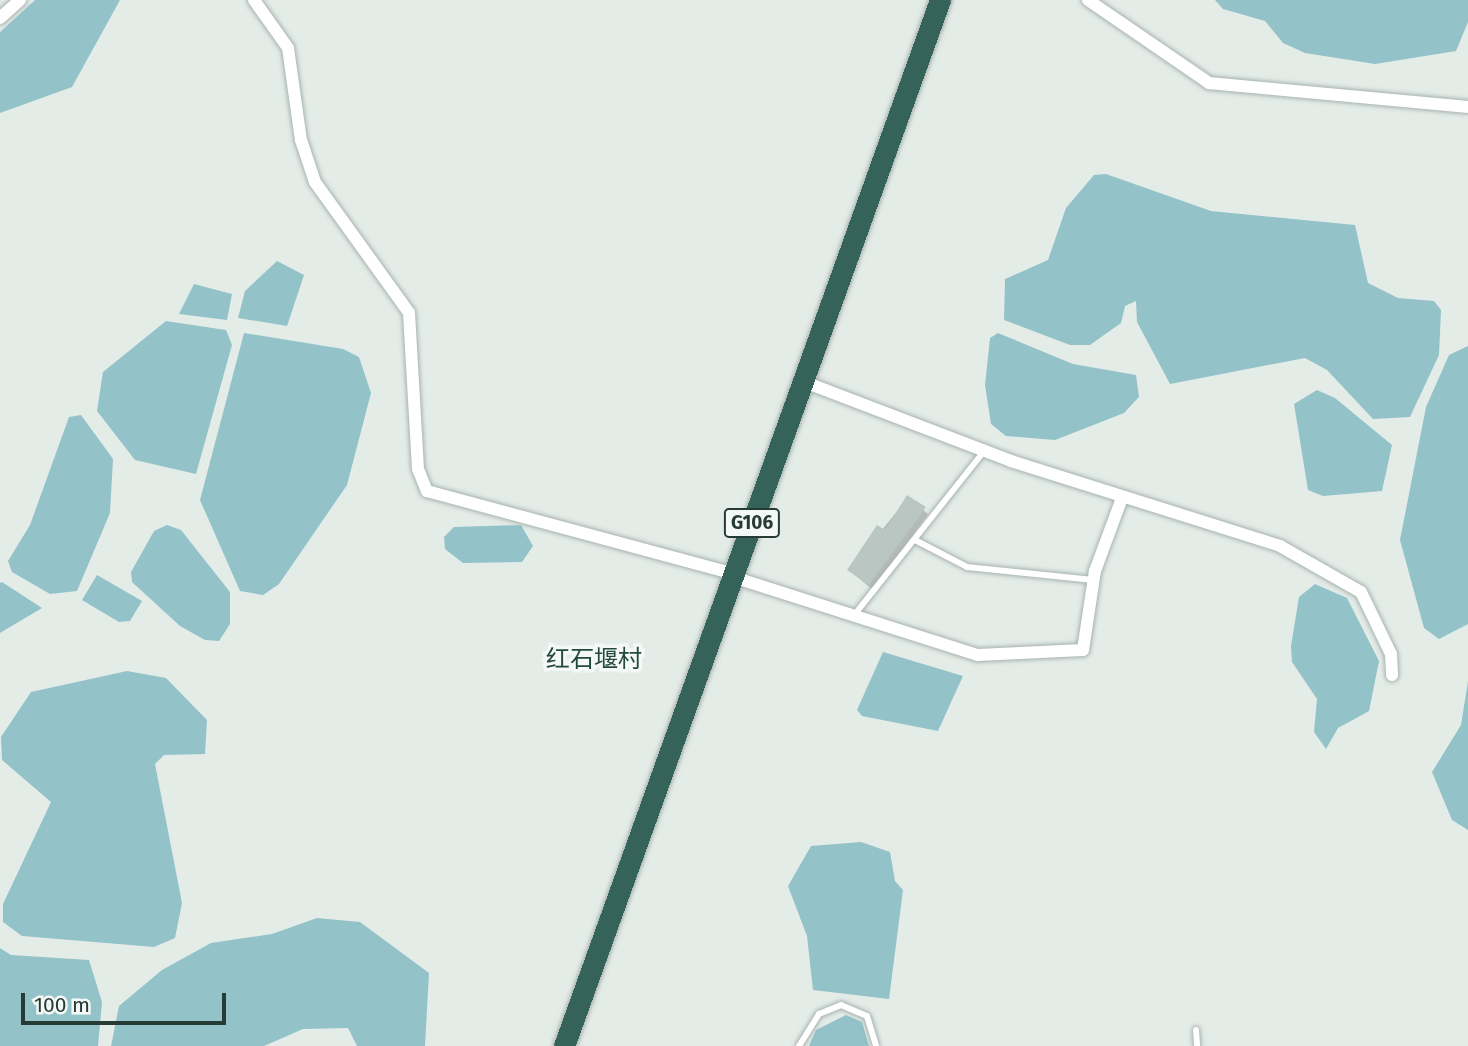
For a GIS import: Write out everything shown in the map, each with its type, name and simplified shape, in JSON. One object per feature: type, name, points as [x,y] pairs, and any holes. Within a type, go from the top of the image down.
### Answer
[{"type":"highway","name":"G106","points":[[564,1046],[940,0]]},
{"type":"street","points":[[0,18],[20,0]]},
{"type":"street","points":[[254,0],[288,48],[301,140],[315,182],[411,319],[418,469],[427,491],[734,576],[978,655],[1083,650],[1093,580],[1122,498]]},
{"type":"street","points":[[1088,0],[1209,83],[1468,107]]},
{"type":"street","points":[[803,381],[984,451],[1122,498],[1280,546],[1353,584],[1389,649],[1392,675]]},
{"type":"lane","points":[[855,614],[984,451]]},
{"type":"lane","points":[[915,540],[967,566],[1093,580]]},
{"type":"lane","points":[[799,1046],[819,1014],[841,1005],[867,1016],[876,1046]]},
{"type":"lane","points":[[1196,1030],[1197,1046]]},
{"type":"water","points":[[35,0],[120,0],[72,87],[0,113],[0,32]]},
{"type":"water","points":[[1215,0],[1468,0],[1468,22],[1456,51],[1375,64],[1305,53],[1283,43],[1265,21],[1223,9]]},
{"type":"water","points":[[1106,174],[1211,211],[1355,225],[1368,283],[1398,298],[1434,301],[1441,310],[1439,355],[1410,417],[1373,419],[1327,370],[1305,358],[1170,384],[1137,322],[1136,301],[1125,306],[1121,323],[1090,345],[1070,345],[1004,320],[1005,279],[1048,260],[1066,208],[1094,175]]},
{"type":"water","points":[[277,261],[304,275],[287,326],[238,318],[245,291]]},
{"type":"water","points":[[194,284],[232,294],[227,320],[179,314]]},
{"type":"water","points":[[166,321],[226,330],[232,345],[196,474],[135,460],[97,411],[103,372]]},
{"type":"water","points":[[244,333],[343,349],[359,357],[371,393],[347,485],[279,584],[263,595],[240,591],[200,500]]},
{"type":"water","points":[[998,333],[1073,364],[1136,375],[1139,397],[1124,413],[1055,440],[1006,436],[991,424],[985,385],[990,338]]},
{"type":"water","points":[[1468,346],[1468,624],[1439,639],[1424,628],[1400,540],[1426,407],[1449,355]]},
{"type":"water","points":[[1317,390],[1335,398],[1392,445],[1382,491],[1323,496],[1308,490],[1294,404]]},
{"type":"water","points":[[81,415],[113,459],[110,513],[77,591],[50,594],[12,572],[8,561],[30,525],[69,417]]},
{"type":"water","points":[[167,525],[181,530],[230,592],[230,624],[219,641],[205,640],[180,626],[132,582],[131,572],[154,531]]},
{"type":"water","points":[[521,525],[533,546],[522,562],[463,563],[445,549],[444,537],[454,527]]},
{"type":"water","points":[[97,575],[142,601],[130,621],[119,622],[82,600]]},
{"type":"water","points":[[0,583],[42,608],[0,633]]},
{"type":"water","points":[[1315,584],[1347,598],[1379,661],[1369,711],[1338,728],[1326,749],[1314,732],[1317,699],[1292,662],[1291,646],[1299,597]]},
{"type":"water","points":[[883,652],[963,676],[938,731],[862,716],[857,710]]},
{"type":"water","points":[[127,671],[166,678],[207,720],[205,754],[164,755],[155,764],[182,903],[175,938],[154,947],[22,936],[3,922],[3,904],[51,802],[2,760],[1,737],[31,692]]},
{"type":"water","points":[[1468,681],[1468,830],[1452,820],[1432,772],[1461,725]]},
{"type":"water","points":[[861,842],[890,852],[895,881],[903,890],[889,999],[813,990],[807,936],[788,886],[811,846]]},
{"type":"water","points":[[317,918],[360,922],[429,973],[425,1046],[357,1046],[348,1028],[303,1029],[264,1046],[111,1046],[119,1006],[162,970],[211,943],[272,934]]},
{"type":"water","points":[[0,948],[11,955],[89,960],[102,1002],[98,1046],[0,1046]]},
{"type":"water","points":[[846,1015],[862,1022],[869,1046],[809,1046],[816,1030]]},
{"type":"building","points":[[907,495],[926,507],[869,585],[847,570],[877,525],[885,530]]},
{"type":"district","name":"红石堰村","points":[[594,660]]}]
